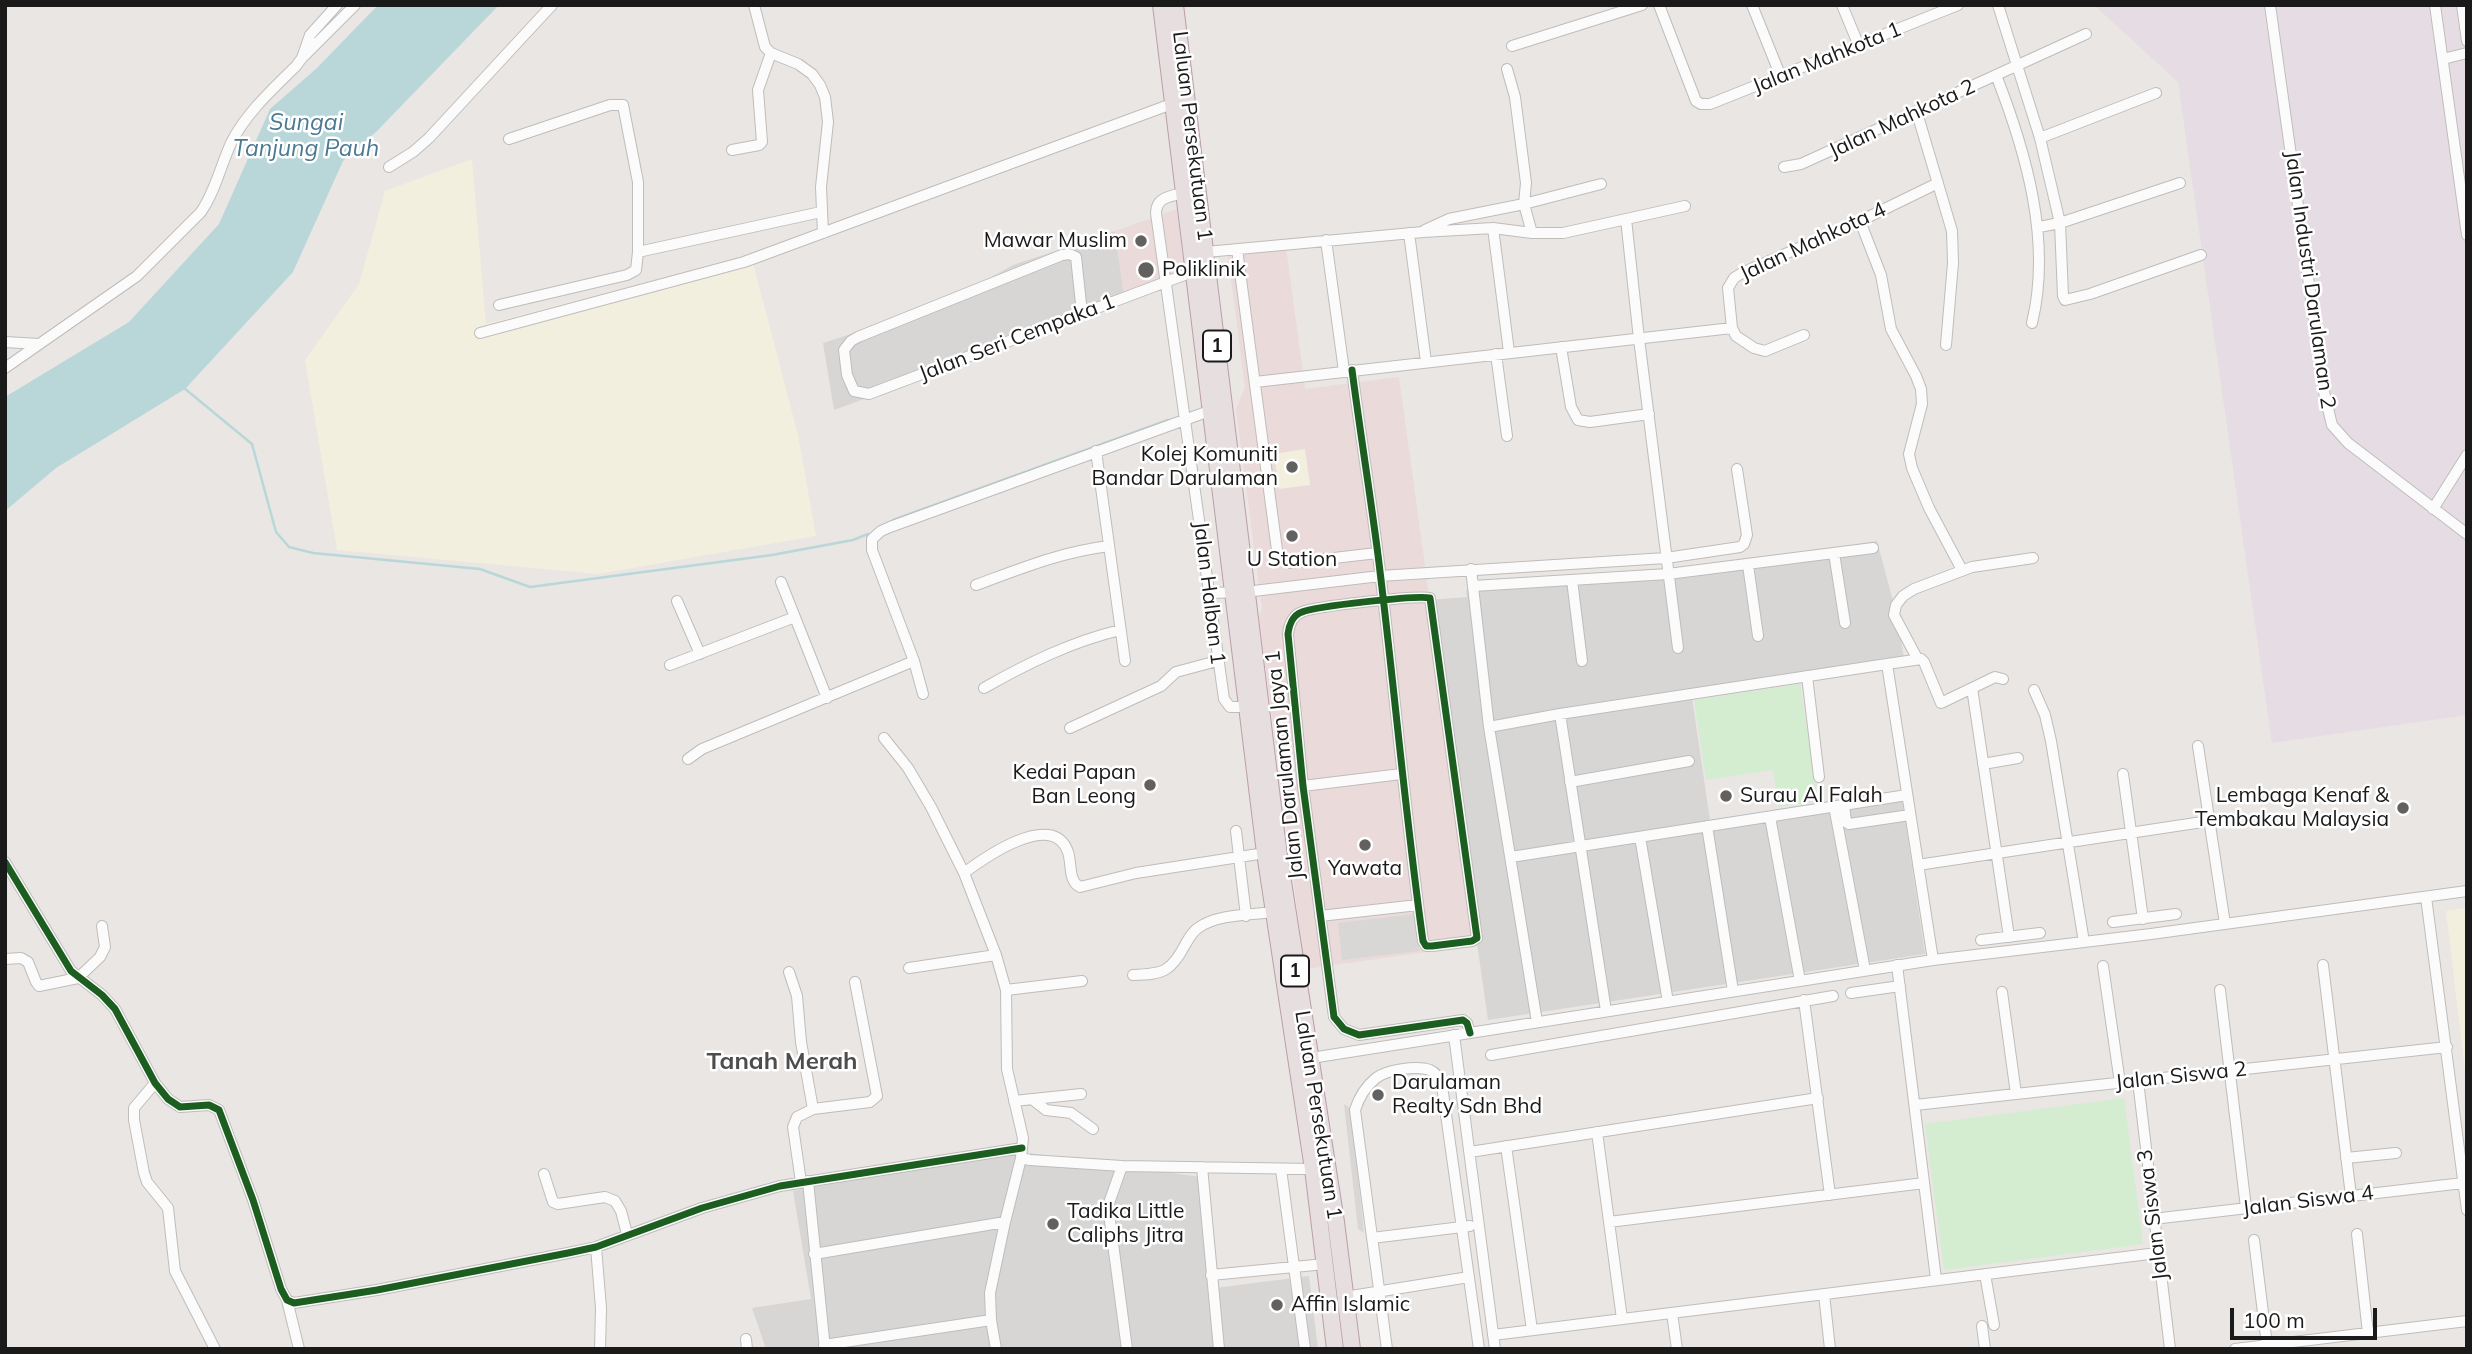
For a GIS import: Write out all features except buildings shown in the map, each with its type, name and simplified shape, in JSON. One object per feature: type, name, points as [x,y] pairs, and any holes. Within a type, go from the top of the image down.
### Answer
[{"type":"highway","name":"Laluan Persekutuan 1","points":[[1161,5],[1206,252],[1239,593],[1247,708],[1273,912],[1313,1169],[1335,1349]]},
{"type":"highway","name":"Laluan Persekutuan 1","points":[[1175,5],[1184,192],[1212,410],[1291,946],[1311,1058],[1352,1349]]},
{"type":"street","points":[[302,58],[310,35],[337,5]]},
{"type":"street","points":[[5,368],[136,276],[201,212],[209,200],[233,139],[247,116],[355,5]]},
{"type":"street","points":[[389,167],[429,138],[552,5]]},
{"type":"street","points":[[754,5],[761,37],[771,53],[798,64],[811,74],[825,97],[828,122],[821,180],[823,233]]},
{"type":"street","points":[[1512,46],[1642,5]]},
{"type":"street","name":"Jalan Mahkota 1","points":[[1659,5],[1696,101],[1701,104],[1710,104],[1782,77],[1940,9],[1958,5]]},
{"type":"street","points":[[1752,5],[1782,77]]},
{"type":"street","points":[[1842,5],[1859,46]]},
{"type":"street","points":[[1998,5],[2040,138],[2060,223],[2065,300],[2090,294],[2201,255]]},
{"type":"street","name":"Jalan Industri Darulaman 2","points":[[2270,5],[2324,392],[2332,425],[2348,443],[2467,534]]},
{"type":"street","points":[[2435,5],[2467,235]]},
{"type":"street","points":[[2462,5],[2467,41]]},
{"type":"street","name":"Jalan Mahkota 2","points":[[1784,167],[1801,164],[1917,113],[2086,34]]},
{"type":"street","points":[[2443,59],[2467,52]]},
{"type":"street","points":[[732,150],[759,145],[762,142],[758,90],[771,53]]},
{"type":"street","points":[[1507,69],[1515,97],[1526,183],[1524,204],[1532,233]]},
{"type":"street","points":[[1996,75],[2019,146],[2039,227],[2038,291],[2032,323]]},
{"type":"street","points":[[2040,138],[2156,93]]},
{"type":"street","points":[[480,333],[744,262],[1180,102]]},
{"type":"street","points":[[499,305],[627,275],[636,270],[638,252],[638,182],[622,105],[610,105],[509,139]]},
{"type":"street","points":[[1917,113],[1954,248],[1946,345]]},
{"type":"street","name":"Jalan Mahkota 4","points":[[1732,328],[1728,288],[1734,278],[1938,183]]},
{"type":"street","points":[[2039,227],[2060,223],[2179,183]]},
{"type":"street","points":[[1423,232],[1449,219],[1524,204],[1601,184]]},
{"type":"street","name":"Jalan Halban 1","points":[[1184,192],[1163,198],[1156,208],[1165,282],[1210,593],[1217,662],[1225,702],[1230,707],[1247,708]]},
{"type":"street","points":[[1206,252],[1493,228],[1532,233],[1563,233],[1685,205]]},
{"type":"street","points":[[638,252],[821,212]]},
{"type":"street","points":[[1626,219],[1678,648]]},
{"type":"street","points":[[1860,221],[1881,275],[1891,329],[1921,389],[1922,404],[1910,446],[1912,468],[1934,518],[1962,570]]},
{"type":"street","points":[[1493,228],[1508,352]]},
{"type":"street","points":[[1409,233],[1426,362]]},
{"type":"street","points":[[1320,916],[1418,905],[1377,553],[1326,240]]},
{"type":"street","points":[[1237,249],[1277,550],[1281,557],[1291,563],[1377,553]]},
{"type":"street","name":"Jalan Seri Cempaka 1","points":[[1082,313],[1078,262],[1076,257],[1069,254],[858,337],[851,341],[845,350],[847,375],[854,391],[869,394],[1195,271]]},
{"type":"street","points":[[1255,382],[1732,328],[1743,343],[1765,351],[1804,335]]},
{"type":"street","points":[[5,342],[38,344]]},
{"type":"street","points":[[1560,347],[1571,407],[1578,419],[1590,422],[1649,414]]},
{"type":"street","points":[[1496,354],[1507,436]]},
{"type":"street","points":[[923,694],[914,661],[872,550],[876,535],[961,499],[1212,410]]},
{"type":"street","points":[[1096,451],[1125,661]]},
{"type":"street","points":[[2433,509],[2467,455]]},
{"type":"street","points":[[1210,593],[1239,593],[1380,576],[1665,558],[1740,547],[1744,544],[1746,535],[1737,469]]},
{"type":"street","points":[[976,585],[1051,556],[1109,546]]},
{"type":"street","points":[[1473,586],[1668,574],[1873,548]]},
{"type":"street","points":[[1834,553],[1845,623]]},
{"type":"street","points":[[2003,679],[1995,677],[1941,703],[1924,662],[1917,658],[1898,626],[1894,615],[1896,605],[1914,589],[1962,570],[2033,558]]},
{"type":"street","points":[[1748,565],[1758,636]]},
{"type":"street","points":[[1471,569],[1489,727],[1537,1022]]},
{"type":"street","points":[[1572,580],[1582,661]]},
{"type":"street","points":[[781,582],[827,698]]},
{"type":"street","name":"Jalan Darulaman Jaya 1","points":[[1418,905],[1423,942],[1426,946],[1472,941],[1477,938],[1430,598],[1422,596],[1301,612],[1289,626],[1288,634],[1303,786],[1335,1021],[1351,1033],[1359,1035],[1464,1020],[1470,1033]]},
{"type":"street","points":[[677,601],[700,654]]},
{"type":"street","points":[[670,665],[795,617]]},
{"type":"street","points":[[984,688],[1051,652],[1120,630]]},
{"type":"street","points":[[1489,727],[1917,658]]},
{"type":"street","points":[[688,759],[702,749],[914,661]]},
{"type":"street","points":[[1070,728],[1161,687],[1176,673],[1217,662]]},
{"type":"street","points":[[1887,664],[1933,960]]},
{"type":"street","points":[[1807,676],[1819,777]]},
{"type":"street","points":[[1972,688],[2009,937]]},
{"type":"street","points":[[2034,690],[2045,715],[2051,741],[2084,942]]},
{"type":"street","points":[[1560,714],[1606,1011]]},
{"type":"street","points":[[884,738],[908,768],[964,873],[996,955],[1006,990],[1007,1069],[1020,1123],[1022,1153],[992,1280],[991,1320],[996,1349]]},
{"type":"street","points":[[2198,746],[2225,923]]},
{"type":"street","points":[[1983,764],[2018,758]]},
{"type":"street","points":[[1570,782],[1689,761]]},
{"type":"street","points":[[1303,786],[1401,774]]},
{"type":"street","points":[[2123,774],[2143,919]]},
{"type":"street","points":[[1511,857],[1907,795]]},
{"type":"street","points":[[1839,806],[1849,824],[1910,814]]},
{"type":"street","points":[[1839,806],[1865,970]]},
{"type":"street","points":[[1770,817],[1800,981]]},
{"type":"street","points":[[1918,865],[2209,821]]},
{"type":"street","points":[[1707,826],[1733,991]]},
{"type":"street","points":[[1236,831],[1246,916]]},
{"type":"street","points":[[964,873],[1006,846],[1042,835],[1059,839],[1065,846],[1073,881],[1080,887],[1136,873],[1265,853]]},
{"type":"street","points":[[1640,836],[1668,1002]]},
{"type":"street","points":[[5,862],[62,959],[78,978],[102,995],[115,1009],[155,1083],[175,1105],[187,1108],[214,1106],[219,1110],[287,1300],[299,1349]]},
{"type":"street","points":[[1311,1058],[1897,965],[2467,891]]},
{"type":"street","points":[[2426,897],[2467,1210]]},
{"type":"street","points":[[1133,975],[1168,970],[1195,930],[1209,922],[1273,912]]},
{"type":"street","points":[[2113,922],[2176,914]]},
{"type":"street","points":[[5,959],[21,958],[28,962],[39,986],[78,978],[103,952],[102,926]]},
{"type":"street","points":[[1981,940],[2040,933]]},
{"type":"street","points":[[909,968],[996,955]]},
{"type":"street","points":[[1897,965],[1936,1279]]},
{"type":"street","points":[[2323,965],[2351,1196]]},
{"type":"street","points":[[2103,966],[2120,1083]]},
{"type":"street","points":[[789,972],[797,996],[801,1042],[813,1109]]},
{"type":"street","points":[[1006,990],[1082,981]]},
{"type":"street","points":[[855,982],[877,1096],[870,1102],[813,1109],[797,1117],[793,1127],[805,1182],[824,1347],[991,1320]]},
{"type":"street","points":[[1851,993],[1900,986]]},
{"type":"street","points":[[2220,990],[2246,1208]]},
{"type":"street","points":[[2002,992],[2016,1094]]},
{"type":"street","points":[[1491,1055],[1833,996]]},
{"type":"street","points":[[1804,1000],[1830,1195]]},
{"type":"street","points":[[1375,1033],[1377,1048]]},
{"type":"street","points":[[1454,1035],[1495,1349]]},
{"type":"street","name":"Jalan Siswa 2","points":[[1915,1105],[2447,1047]]},
{"type":"street","points":[[1387,1349],[1356,1116],[1357,1103],[1362,1092],[1383,1074],[1420,1068],[1431,1070],[1438,1076],[1442,1086],[1479,1349]]},
{"type":"street","name":"Jalan Siswa 3","points":[[2138,1081],[2170,1349]]},
{"type":"street","points":[[155,1083],[134,1108],[144,1173],[147,1182],[168,1208],[175,1272],[215,1349]]},
{"type":"street","points":[[1014,1101],[1081,1094]]},
{"type":"street","points":[[1470,1152],[1818,1098]]},
{"type":"street","points":[[1032,1099],[1046,1110],[1071,1113],[1093,1129]]},
{"type":"street","points":[[1597,1132],[1622,1319]]},
{"type":"street","points":[[1506,1146],[1532,1330]]},
{"type":"street","points":[[287,1300],[299,1303],[377,1290],[596,1247],[702,1208],[780,1186],[1022,1153],[1030,1160],[1122,1166],[1313,1169]]},
{"type":"street","points":[[2346,1158],[2396,1153]]},
{"type":"street","points":[[1122,1166],[1108,1206],[1127,1349]]},
{"type":"street","points":[[1202,1167],[1219,1349]]},
{"type":"street","points":[[1281,1169],[1305,1349]]},
{"type":"street","points":[[544,1174],[553,1202],[558,1204],[566,1205],[605,1197],[615,1201],[621,1211],[627,1234]]},
{"type":"street","points":[[1609,1222],[1924,1183]]},
{"type":"street","name":"Jalan Siswa 4","points":[[2153,1219],[2351,1196],[2465,1188]]},
{"type":"street","points":[[814,1254],[1005,1222]]},
{"type":"street","points":[[1372,1238],[1479,1225]]},
{"type":"street","points":[[2357,1234],[2368,1333]]},
{"type":"street","points":[[2254,1240],[2267,1345]]},
{"type":"street","points":[[596,1247],[601,1308],[597,1348]]},
{"type":"street","points":[[1493,1335],[2157,1253]]},
{"type":"street","points":[[1211,1275],[1325,1264]]},
{"type":"street","points":[[1985,1274],[1988,1326],[1985,1349]]},
{"type":"street","points":[[1345,1297],[1469,1277]]},
{"type":"street","points":[[1824,1294],[1830,1349]]},
{"type":"street","points":[[1672,1313],[1677,1349]]},
{"type":"street","points":[[2235,1349],[2467,1321]]},
{"type":"shaded area","points":[[2094,5],[2467,5],[2467,715],[2272,743],[2178,82]]},
{"type":"shaded area","points":[[472,159],[486,324],[751,255],[798,435],[816,536],[598,574],[337,550],[305,360],[359,284],[385,191]]},
{"type":"shaded area","points":[[1177,209],[1185,280],[1125,303],[1115,231]]},
{"type":"shaded area","points":[[1115,231],[1125,303],[834,410],[823,343],[944,304],[1013,265]]},
{"type":"shaded area","points":[[1285,240],[1305,389],[1399,377],[1477,945],[1305,969],[1259,617],[1262,608],[1236,409],[1245,388],[1227,248]]},
{"type":"shaded area","name":"Kolej Komuniti Bandar Darulaman","points":[[1305,449],[1310,485],[1279,489],[1274,454]]},
{"type":"shaded area","points":[[1877,541],[1898,620],[1905,665],[1692,698],[1710,820],[1901,792],[1925,954],[1488,1020],[1428,600],[1467,597],[1466,590],[1674,572]]},
{"type":"shaded area","points":[[2467,908],[2467,1088],[2446,911]]},
{"type":"shaded area","points":[[1415,914],[1419,951],[1342,960],[1338,923]]},
{"type":"shaded area","points":[[1344,1104],[1351,1109],[1364,1233],[1358,1229]]},
{"type":"shaded area","points":[[1007,1150],[1201,1177],[1215,1288],[1309,1276],[1318,1349],[766,1349],[752,1308],[811,1299],[793,1191]]},
{"type":"green space","points":[[1800,684],[1818,801],[1779,807],[1773,770],[1706,780],[1694,700]]},
{"type":"green space","points":[[2124,1098],[2143,1244],[1944,1270],[1925,1124]]},
{"type":"water","name":"Sungai Tanjung Pauh","points":[[378,5],[499,5],[377,131],[343,161],[293,272],[185,389],[56,468],[5,511],[5,397],[129,322],[219,224],[270,109],[317,68]]},
{"type":"waterway","points":[[184,388],[252,444],[276,532],[289,547],[313,553],[480,569],[530,587],[772,555],[853,540],[868,534]]},
{"type":"waterway","points":[[893,520],[1168,420]]},
{"type":"cycle path","points":[[1352,370],[1378,555],[1384,603],[1423,941],[1426,946],[1432,946],[1477,938],[1430,598],[1422,597],[1407,598],[1388,600],[1367,602],[1299,613],[1292,621],[1288,634],[1303,786],[1334,1017],[1344,1029],[1359,1035],[1463,1020],[1470,1033]]},
{"type":"cycle path","points":[[5,862],[71,971],[115,1009],[155,1083],[168,1099],[180,1107],[209,1105],[219,1110],[253,1200],[281,1289],[287,1300],[294,1303],[377,1290],[596,1247],[702,1208],[780,1186],[1022,1148]]},
{"type":"place","name":"Mawar Muslim","points":[[1141,241]]},
{"type":"place","name":"Poliklinik","points":[[1146,270]]},
{"type":"place","name":"Kolej Komuniti Bandar Darulaman","points":[[1292,467]]},
{"type":"place","name":"U Station","points":[[1292,536]]},
{"type":"place","name":"Kedai Papan Ban Leong","points":[[1150,785]]},
{"type":"place","name":"Surau Al Falah","points":[[1726,796]]},
{"type":"place","name":"Lembaga Kenaf & Tembakau Malaysia","points":[[2403,808]]},
{"type":"place","name":"Yawata","points":[[1365,845]]},
{"type":"place","name":"Darulaman Realty Sdn Bhd","points":[[1378,1095]]},
{"type":"place","name":"Tadika Little Caliphs Jitra","points":[[1053,1224]]},
{"type":"place","name":"Affin Islamic","points":[[1277,1305]]},
{"type":"district","name":"Tanah Merah","points":[[782,1062]]}]
